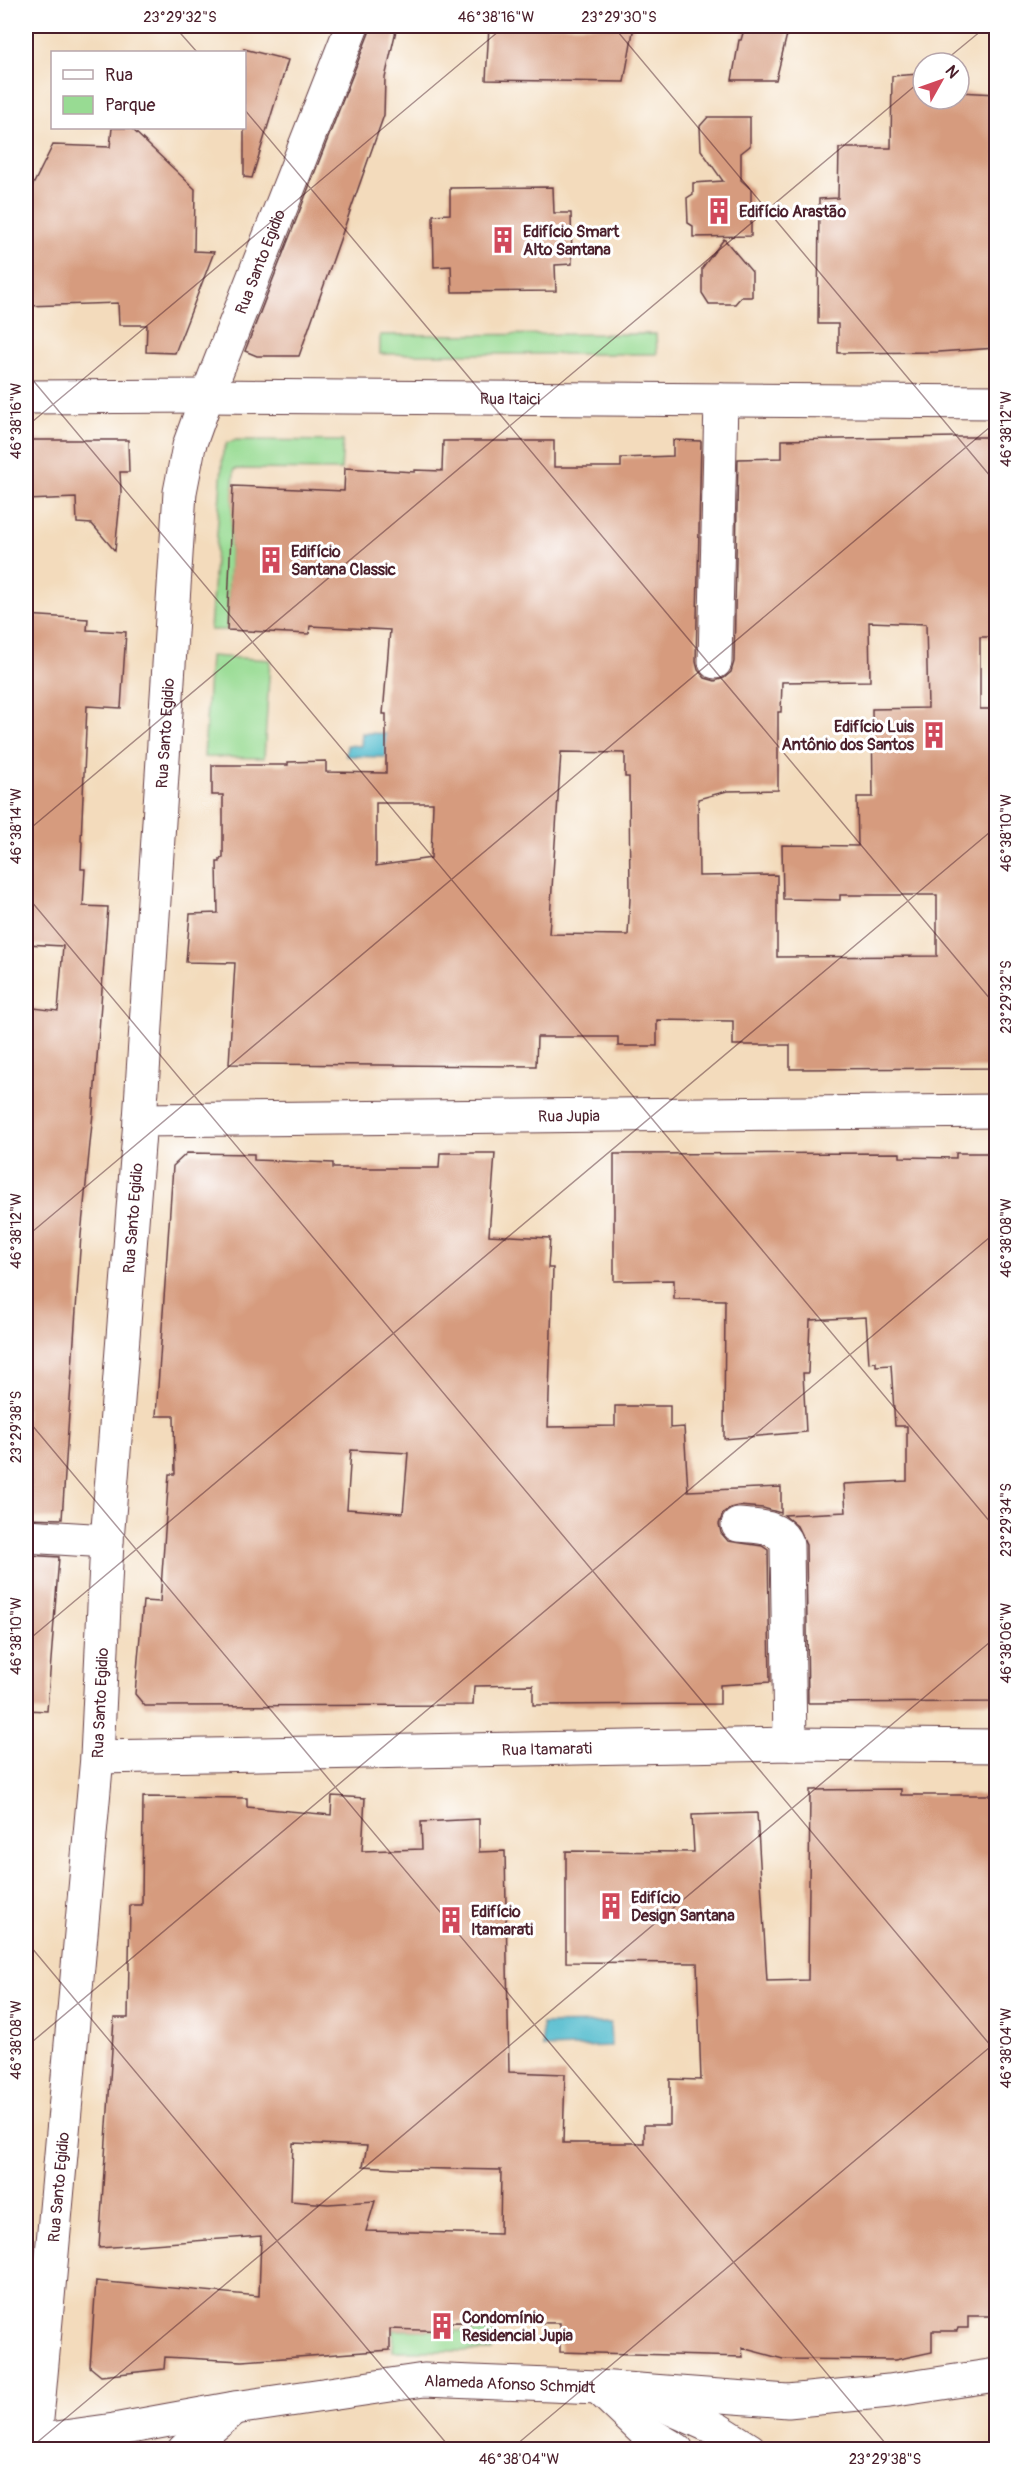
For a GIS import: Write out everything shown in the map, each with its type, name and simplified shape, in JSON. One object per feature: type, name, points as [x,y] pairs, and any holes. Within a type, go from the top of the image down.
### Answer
[{"type":"street","name":"Rua Santo Egidio","points":[[32,2443],[97,1757],[107,1541],[140,1120],[180,492],[189,446],[207,396],[352,26]]},
{"type":"street","name":"Rua Itaici","points":[[26,397],[207,396],[996,402]]},
{"type":"street","points":[[715,662],[721,400]]},
{"type":"street","name":"Rua Jupia","points":[[140,1120],[996,1111]]},
{"type":"street","points":[[738,1525],[773,1530],[784,1537],[787,1545],[790,1744]]},
{"type":"street","points":[[26,1536],[107,1541]]},
{"type":"street","name":"Rua Itamarati","points":[[97,1757],[790,1744],[996,1746]]},
{"type":"street","name":"Alameda Afonso Schmidt","points":[[32,2443],[235,2408],[424,2380],[598,2387],[788,2402],[889,2391],[996,2374]]},
{"type":"street","points":[[598,2387],[643,2430],[677,2450]]},
{"type":"street","points":[[598,2387],[662,2403],[717,2429],[750,2450]]},
{"type":"street","points":[[184,2450],[235,2408]]},
{"type":"green space","points":[[656,334],[657,354],[380,354],[380,335]]},
{"type":"green space","points":[[236,440],[343,441],[341,470],[234,469],[227,630],[210,630],[223,452],[227,443]]},
{"type":"green space","points":[[210,656],[270,660],[264,758],[204,757]]},
{"type":"green space","points":[[394,2330],[493,2331],[492,2351],[393,2351]]},
{"type":"water","points":[[362,733],[400,734],[415,758],[346,756],[347,745],[361,746]]},
{"type":"water","points":[[610,2023],[611,2046],[543,2048],[542,2024]]},
{"type":"building","points":[[370,26],[397,26],[385,78],[384,115],[299,356],[257,356],[245,351]]},
{"type":"building","points":[[489,26],[634,26],[624,82],[486,80]]},
{"type":"building","points":[[745,26],[789,26],[776,80],[732,80],[739,40],[741,40]]},
{"type":"building","points":[[244,49],[288,60],[252,178],[244,177],[246,51]]},
{"type":"building","points":[[911,75],[911,111],[971,111],[971,93],[996,94],[996,348],[938,352],[838,353],[838,324],[818,324],[819,199],[838,198],[839,148],[891,148],[892,76]]},
{"type":"building","name":"Edifício Arastão","points":[[708,117],[750,117],[750,146],[741,153],[741,180],[751,189],[751,236],[693,237],[693,226],[688,223],[687,198],[693,194],[693,183],[723,181],[701,150],[700,126]]},
{"type":"building","points":[[112,129],[132,129],[195,189],[194,251],[214,252],[175,353],[146,352],[147,325],[119,325],[118,303],[26,306],[26,199],[53,145],[110,147]]},
{"type":"building","name":"Edifício Smart Alto Santana","points":[[553,187],[554,213],[571,213],[572,264],[555,265],[556,291],[452,292],[451,266],[434,267],[433,215],[450,214],[450,188]]},
{"type":"building","points":[[724,239],[752,272],[752,297],[741,297],[735,304],[709,304],[702,293],[702,268]]},
{"type":"building","points":[[996,437],[996,637],[980,637],[980,709],[996,709],[996,1068],[790,1069],[790,1045],[733,1045],[733,1021],[657,1020],[657,1046],[618,1046],[618,1037],[537,1037],[536,1066],[229,1064],[235,963],[186,962],[190,914],[218,913],[217,862],[223,858],[223,795],[212,795],[212,765],[288,765],[288,762],[326,761],[326,772],[386,773],[386,714],[383,714],[390,630],[310,626],[309,634],[227,630],[233,486],[344,491],[345,468],[415,472],[415,470],[442,471],[443,441],[554,441],[554,467],[621,467],[621,458],[673,456],[673,440],[701,441],[696,662],[698,670],[705,678],[715,681],[731,672],[734,662],[738,459],[782,458],[782,440]],"holes":[[[869,622],[926,624],[928,708],[872,709],[873,797],[857,797],[858,846],[782,845],[783,899],[840,900],[840,895],[937,895],[937,956],[777,957],[777,875],[699,876],[698,799],[727,791],[778,790],[778,712],[781,712],[782,682],[870,681]],[[561,752],[625,753],[625,777],[629,777],[628,935],[549,934]],[[376,803],[433,803],[431,858],[376,866]]]},
{"type":"building","points":[[26,440],[128,440],[129,472],[120,472],[121,492],[115,551],[92,524],[77,523],[76,498],[26,500]]},
{"type":"building","points":[[26,615],[88,619],[87,630],[126,632],[121,708],[87,706],[81,841],[81,869],[85,869],[83,906],[108,907],[93,1113],[81,1235],[62,1519],[26,1518],[26,1007],[58,1011],[63,946],[26,944]]},
{"type":"building","points":[[187,1153],[254,1154],[254,1160],[333,1163],[333,1168],[439,1168],[440,1153],[495,1153],[489,1235],[550,1238],[548,1268],[553,1268],[548,1427],[615,1426],[615,1406],[670,1406],[670,1428],[684,1427],[688,1491],[781,1487],[781,1513],[763,1508],[739,1506],[723,1514],[719,1524],[721,1533],[728,1541],[762,1546],[768,1550],[770,1682],[720,1685],[720,1704],[533,1705],[533,1685],[474,1686],[473,1705],[145,1706],[135,1694],[143,1601],[160,1602],[169,1474],[175,1474],[174,1416],[156,1416],[173,1166]],"holes":[[[351,1450],[408,1453],[403,1513],[347,1509]]]},
{"type":"building","points":[[900,1153],[900,1157],[956,1158],[956,1153],[996,1153],[996,1702],[808,1703],[806,1545],[797,1526],[784,1515],[846,1512],[844,1484],[907,1481],[907,1426],[895,1426],[891,1365],[876,1366],[876,1362],[869,1363],[866,1317],[810,1320],[808,1373],[803,1373],[806,1432],[724,1439],[725,1300],[674,1299],[674,1280],[614,1281],[614,1154]]},
{"type":"building","points":[[26,1555],[59,1557],[47,1711],[26,1710]]},
{"type":"building","points":[[901,1789],[901,1795],[996,1795],[996,2316],[968,2316],[968,2328],[958,2328],[957,2331],[932,2331],[932,2352],[895,2360],[783,2359],[742,2348],[743,2357],[560,2352],[560,2323],[451,2322],[450,2331],[390,2329],[390,2350],[242,2361],[165,2357],[164,2369],[101,2376],[90,2367],[96,2281],[259,2296],[261,2236],[99,2248],[114,2018],[128,2018],[130,1905],[142,1905],[143,1797],[247,1798],[247,1807],[331,1815],[332,1796],[365,1798],[362,1851],[422,1849],[421,1822],[479,1819],[479,1852],[505,1851],[509,2072],[565,2074],[563,2143],[644,2143],[644,2125],[670,2125],[670,2079],[701,2080],[697,1963],[566,1962],[566,1851],[694,1852],[692,1815],[757,1813],[767,1981],[808,1980],[810,1790]],"holes":[[[293,2143],[367,2146],[363,2166],[501,2170],[500,2234],[366,2231],[375,2201],[328,2204],[291,2201]]]},
{"type":"place","name":"Edifício Arastão","points":[[719,211]]},
{"type":"place","name":"Edifício Smart Alto Santana","points":[[503,240]]},
{"type":"place","name":"Edifício Santana Classic","points":[[271,560]]},
{"type":"place","name":"Edifício Luis Antônio dos Santos","points":[[934,735]]},
{"type":"place","name":"Edifício Design Santana","points":[[611,1906]]},
{"type":"place","name":"Edifício Itamarati","points":[[451,1920]]},
{"type":"place","name":"Condomínio Residencial Jupia","points":[[442,2326]]}]
